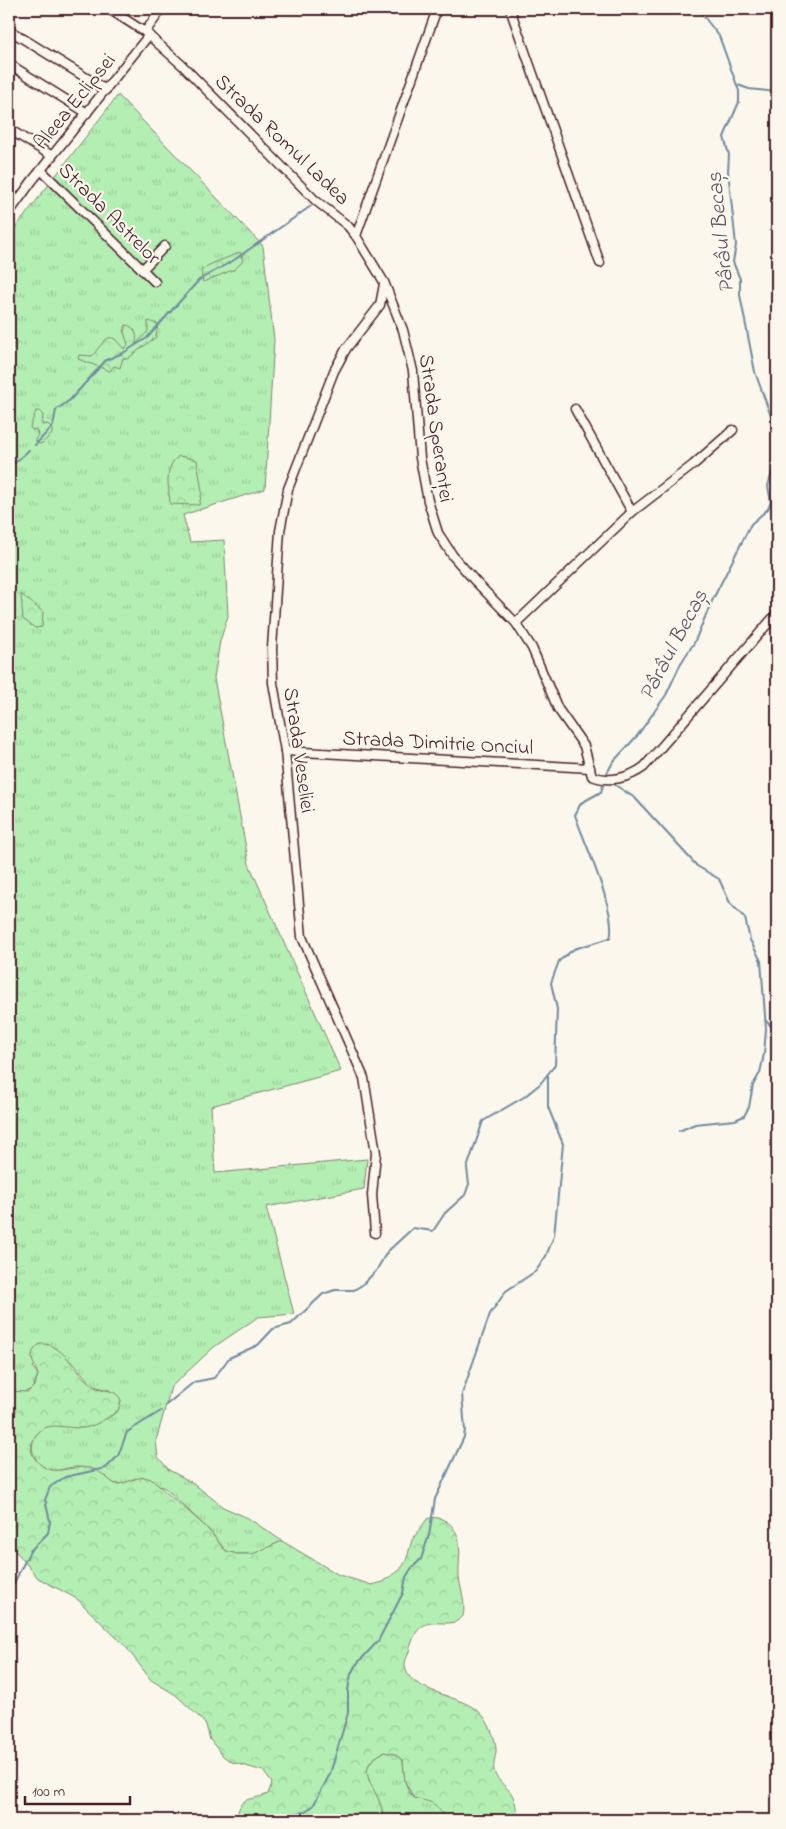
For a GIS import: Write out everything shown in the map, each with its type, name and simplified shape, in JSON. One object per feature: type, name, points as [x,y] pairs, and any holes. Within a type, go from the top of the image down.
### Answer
[{"type":"street","name":"Strada Romul Ladea","points":[[109,9],[147,33],[215,96],[315,200],[348,226],[384,282]]},
{"type":"street","points":[[120,16],[125,9]]},
{"type":"street","points":[[147,33],[162,9]]},
{"type":"street","points":[[356,236],[437,9]]},
{"type":"street","points":[[510,9],[600,263]]},
{"type":"street","points":[[9,30],[106,90]]},
{"type":"street","name":"Aleea Eclipsei","points":[[9,213],[52,156],[106,90],[147,33]]},
{"type":"street","points":[[9,64],[87,113]]},
{"type":"street","points":[[9,128],[52,156]]},
{"type":"street","name":"Strada Astrelor","points":[[41,170],[155,282]]},
{"type":"street","points":[[142,270],[166,246]]},
{"type":"street","name":"Strada Speranței","points":[[384,282],[403,330],[413,372],[420,458],[434,522],[453,556],[516,623],[532,648],[558,709],[584,746],[590,771]]},
{"type":"street","name":"Strada Veseliei","points":[[375,1234],[372,1195],[376,1153],[369,1098],[364,1078],[302,937],[285,751],[273,683],[272,648],[283,510],[288,489],[334,370],[346,349],[380,305],[384,282]]},
{"type":"street","points":[[575,409],[632,512]]},
{"type":"street","points":[[516,623],[632,512],[693,465],[733,430]]},
{"type":"street","name":"Strada Dimitrie Onciul","points":[[285,751],[590,771],[597,778],[613,779],[631,775],[644,767],[777,613]]},
{"type":"green space","points":[[118,95],[263,246],[274,340],[265,489],[183,515],[190,542],[224,540],[228,616],[220,641],[214,678],[249,864],[341,1071],[211,1106],[215,1173],[367,1159],[364,1189],[266,1207],[294,1314],[258,1317],[214,1347],[171,1387],[156,1441],[158,1457],[169,1470],[193,1483],[223,1507],[248,1518],[282,1541],[253,1554],[237,1554],[226,1551],[209,1530],[165,1488],[135,1478],[126,1483],[115,1484],[88,1469],[72,1467],[50,1470],[41,1465],[32,1449],[34,1438],[38,1433],[53,1425],[83,1428],[93,1425],[117,1411],[121,1400],[109,1390],[93,1386],[75,1365],[55,1348],[33,1367],[38,1375],[32,1389],[22,1393],[9,1391],[9,364],[15,339],[9,332],[9,236]]},
{"type":"green space","points":[[240,252],[243,261],[235,269],[203,282],[201,271],[204,268]]},
{"type":"green space","points":[[148,321],[158,324],[156,337],[127,359],[123,358],[120,368],[114,366],[110,371],[78,359],[79,355],[92,356],[102,343],[109,338],[116,340],[124,349],[128,345],[124,332],[126,325],[134,330],[136,344],[148,331]]},
{"type":"green space","points":[[36,411],[40,411],[43,416],[42,425],[48,424],[52,428],[52,434],[41,444],[37,443],[35,439],[38,435],[36,429],[32,430],[30,427]]},
{"type":"green space","points":[[179,456],[197,460],[202,492],[199,505],[170,504],[169,472],[174,461]]},
{"type":"green space","points":[[21,594],[43,612],[42,627],[35,628],[23,619]]},
{"type":"green space","points":[[40,1344],[47,1344],[60,1351],[91,1384],[114,1392],[121,1400],[118,1411],[92,1426],[81,1428],[50,1426],[37,1433],[32,1444],[33,1455],[36,1460],[48,1469],[61,1470],[82,1467],[93,1469],[115,1484],[142,1477],[151,1479],[205,1526],[226,1551],[237,1554],[253,1554],[282,1541],[339,1575],[372,1585],[383,1582],[400,1570],[406,1561],[412,1540],[427,1519],[438,1518],[448,1523],[456,1532],[460,1547],[459,1578],[464,1601],[463,1616],[454,1622],[432,1623],[421,1627],[413,1638],[405,1665],[408,1675],[415,1682],[464,1703],[484,1717],[491,1729],[495,1743],[494,1771],[498,1779],[512,1795],[520,1820],[447,1820],[434,1804],[414,1798],[405,1782],[403,1761],[395,1754],[384,1752],[373,1759],[368,1767],[370,1783],[382,1810],[382,1820],[236,1820],[243,1802],[268,1794],[272,1783],[263,1771],[232,1762],[223,1756],[210,1740],[206,1725],[199,1717],[176,1695],[151,1680],[126,1647],[77,1599],[38,1578],[9,1543],[9,1391],[28,1392],[35,1385],[38,1375],[32,1355],[35,1348]]},
{"type":"green space","points":[[384,1752],[395,1754],[403,1761],[405,1782],[410,1794],[435,1803],[447,1820],[382,1820],[382,1810],[370,1783],[368,1767],[373,1760]]},
{"type":"waterway","name":"Pârâul Becaș","points":[[606,775],[613,762],[637,736],[666,695],[681,663],[694,643],[712,601],[751,524],[768,509],[771,502],[768,486],[773,469],[773,422],[755,372],[740,295],[740,279],[733,262],[736,245],[728,171],[729,155],[724,137],[739,102],[739,91],[719,36],[698,9]]},
{"type":"waterway","points":[[738,85],[749,89],[777,92]]},
{"type":"waterway","points":[[35,445],[53,426],[56,410],[70,400],[106,360],[123,353],[147,338],[199,280],[234,260],[311,206]]},
{"type":"waterway","points":[[9,468],[29,450]]},
{"type":"waterway","name":"Pârâul Becaș","points":[[166,1405],[194,1382],[214,1378],[229,1358],[258,1345],[273,1329],[291,1324],[323,1294],[335,1290],[354,1290],[362,1285],[376,1271],[387,1252],[413,1228],[433,1231],[445,1213],[465,1195],[469,1184],[467,1168],[483,1121],[524,1097],[540,1084],[555,1065],[557,1009],[551,983],[559,961],[574,949],[610,938],[611,927],[605,896],[575,815],[581,803],[601,792],[604,782]]},
{"type":"waterway","points":[[612,783],[635,798],[697,866],[719,879],[730,903],[745,918],[750,940],[761,961],[766,1029],[764,1054],[760,1073],[753,1085],[749,1107],[744,1116],[735,1120],[695,1124],[679,1131]]},
{"type":"waterway","points":[[765,1020],[777,1032]]},
{"type":"waterway","points":[[281,1820],[288,1815],[304,1812],[313,1806],[330,1774],[348,1713],[348,1690],[351,1674],[355,1666],[378,1641],[403,1593],[406,1577],[421,1559],[429,1535],[435,1499],[464,1437],[462,1394],[490,1314],[506,1291],[536,1271],[546,1256],[554,1236],[563,1144],[548,1107],[548,1076]]},
{"type":"waterway","points":[[9,1593],[30,1551],[48,1533],[50,1521],[45,1500],[50,1487],[65,1477],[106,1468],[118,1456],[127,1432],[161,1411]]}]
